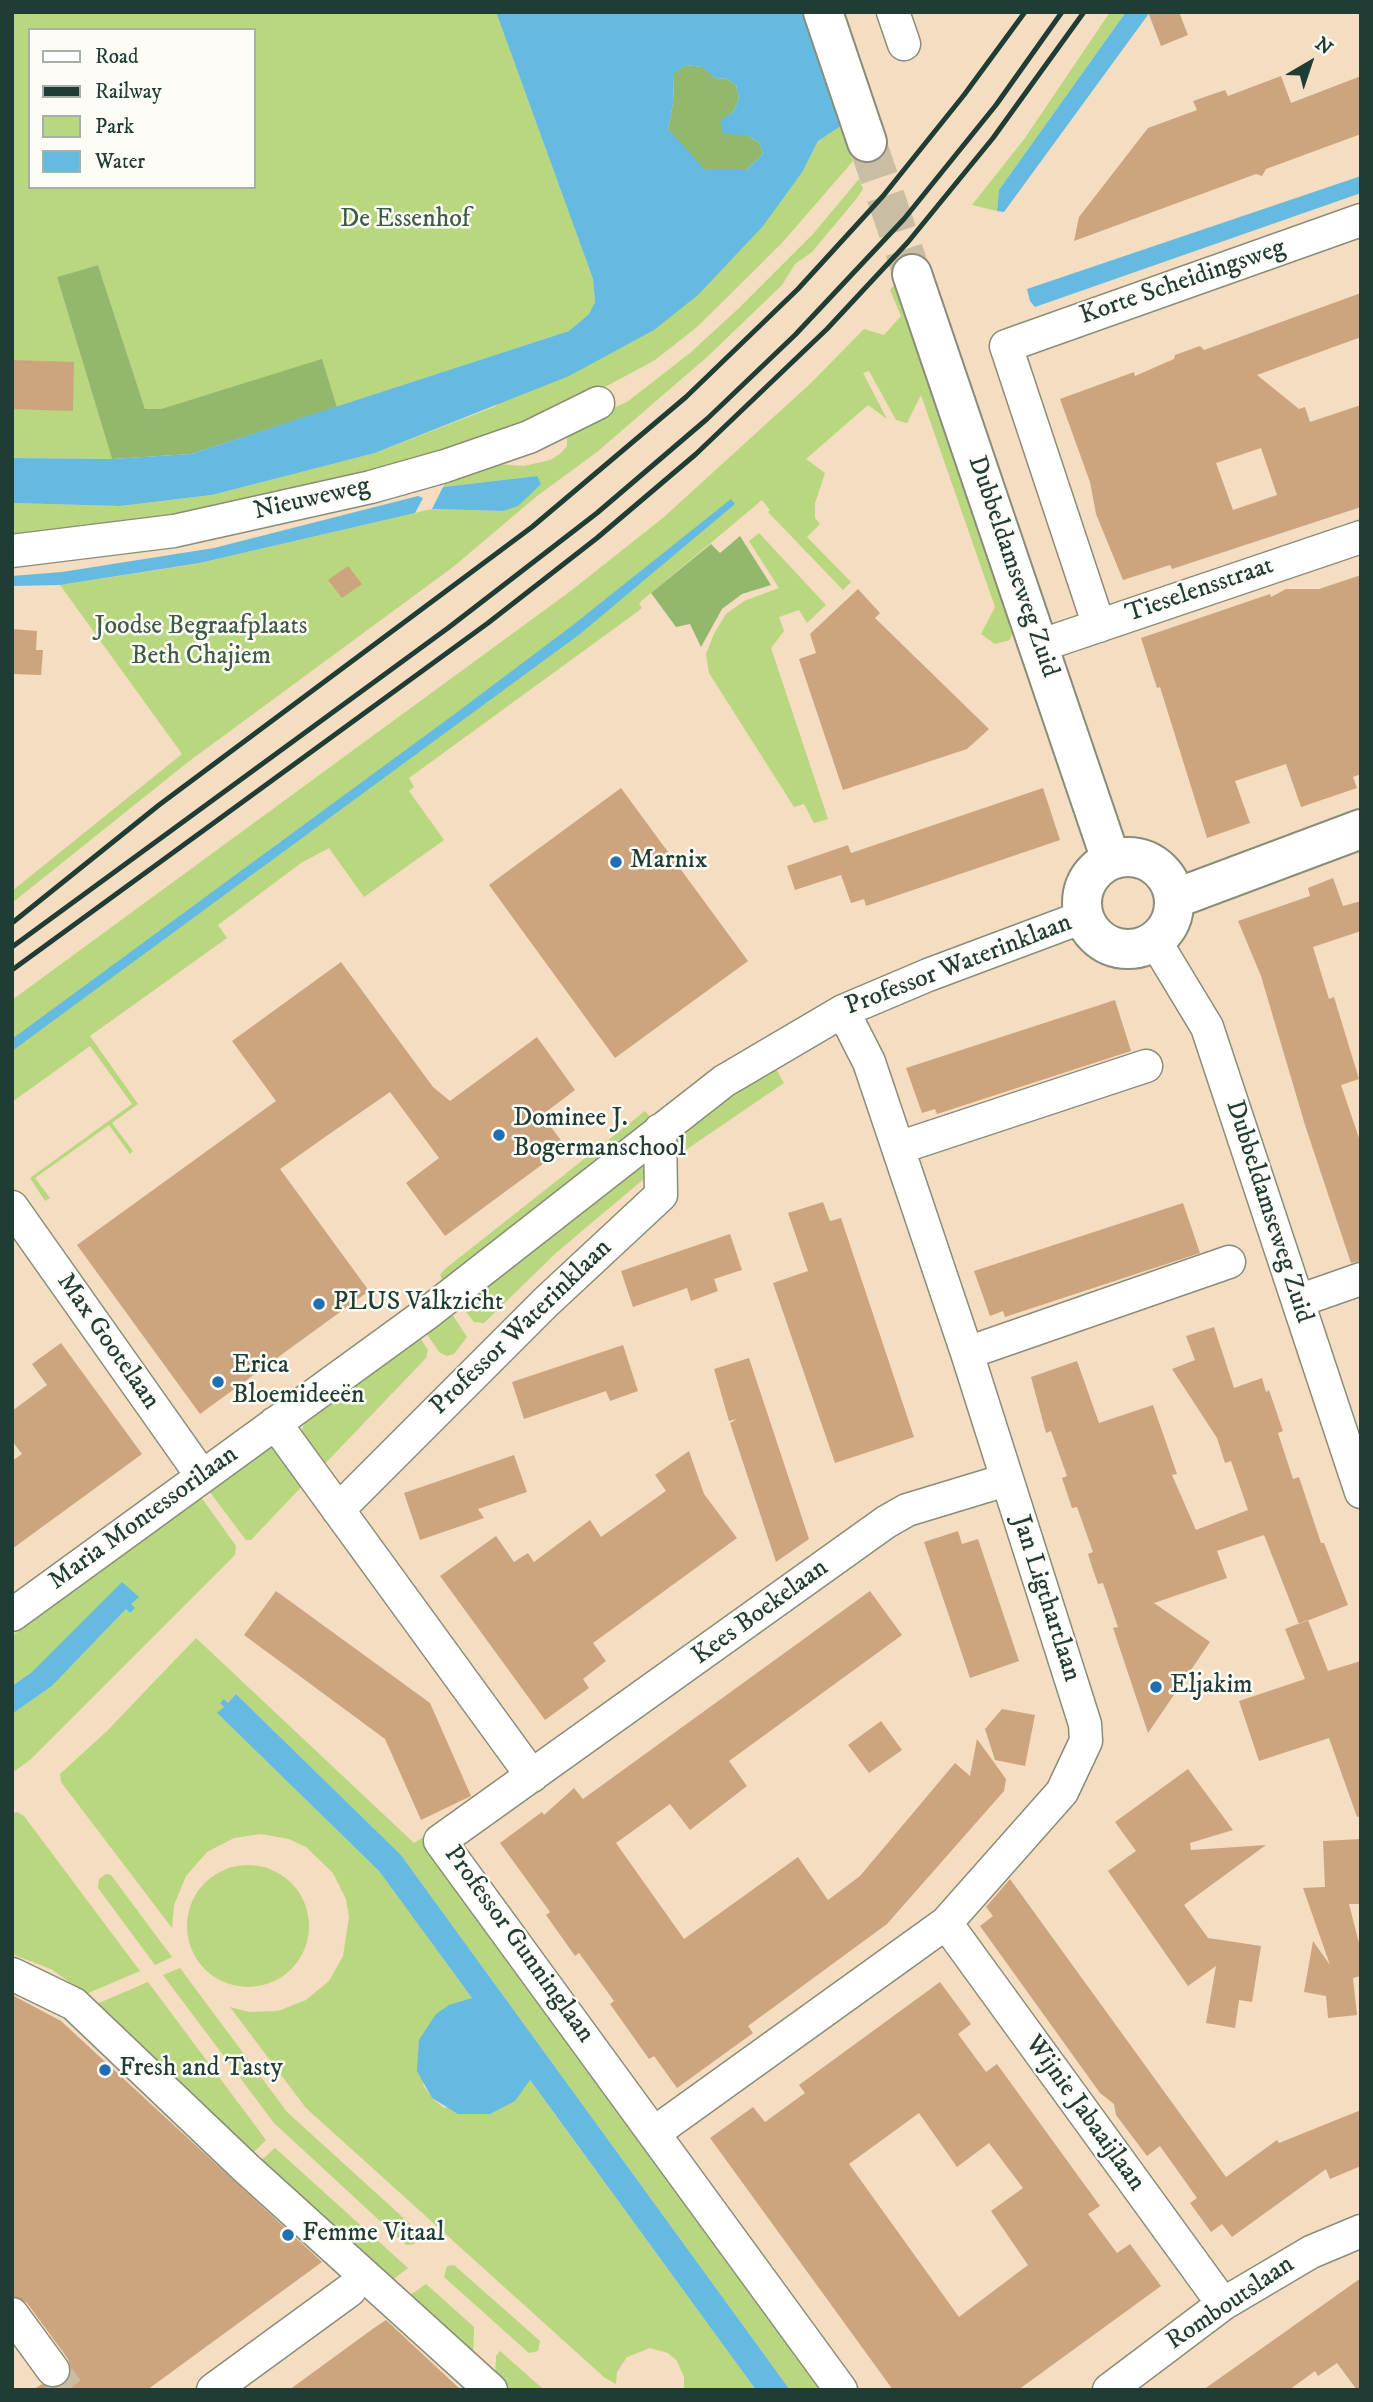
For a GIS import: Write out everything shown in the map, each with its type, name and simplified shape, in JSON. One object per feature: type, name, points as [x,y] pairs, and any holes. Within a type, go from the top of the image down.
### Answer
[{"type":"street","points":[[823,12],[867,142]]},
{"type":"street","points":[[892,12],[904,44]]},
{"type":"street","name":"Korte Scheidingsweg","points":[[1099,626],[1006,346],[1361,220]]},
{"type":"street","name":"Dubbeldamseweg Zuid","points":[[912,274],[1111,860]]},
{"type":"street","name":"Nieuweweg","points":[[12,551],[174,531],[372,487],[445,466],[529,437],[598,403]]},
{"type":"street","name":"Tieselensstraat","points":[[1039,646],[1361,537]]},
{"type":"street","points":[[1174,899],[1361,829]]},
{"type":"street","points":[[1131,857],[1151,863],[1167,878],[1174,899],[1170,923],[1155,941],[1135,949],[1113,947],[1095,936],[1083,917],[1081,900],[1085,884],[1095,870],[1111,860],[1131,857]]},
{"type":"street","name":"Professor Waterinklaan","points":[[275,1423],[430,1311],[724,1080],[843,1011],[1083,917]]},
{"type":"street","name":"Dubbeldamseweg Zuid","points":[[1155,941],[1207,1027],[1361,1492]]},
{"type":"street","name":"Jan Ligthartlaan","points":[[843,1011],[862,1045],[898,1148],[967,1353],[1085,1724],[1086,1741],[1072,1776],[946,1923]]},
{"type":"street","points":[[898,1148],[1146,1066]]},
{"type":"street","name":"Professor Waterinklaan","points":[[338,1510],[546,1302],[661,1195],[660,1129]]},
{"type":"street","name":"Max Gootelaan","points":[[12,1207],[202,1476]]},
{"type":"street","points":[[967,1353],[1228,1262]]},
{"type":"street","points":[[1298,1301],[1361,1279]]},
{"type":"street","points":[[275,1423],[532,1776]]},
{"type":"street","name":"Maria Montessorilaan","points":[[12,1615],[275,1423]]},
{"type":"street","name":"Kees Boekelaan","points":[[532,1776],[886,1522],[907,1510],[1006,1480]]},
{"type":"street","name":"Professor Gunninglaan","points":[[532,1776],[440,1841],[841,2390]]},
{"type":"street","points":[[654,2133],[946,1923]]},
{"type":"street","name":"Wijnie Jabaaijlaan","points":[[946,1923],[1223,2304]]},
{"type":"street","points":[[12,1975],[74,2004],[246,2168],[491,2390]]},
{"type":"street","name":"Romboutslaan","points":[[1109,2390],[1223,2304],[1311,2252],[1361,2231]]},
{"type":"street","points":[[213,2390],[350,2290]]},
{"type":"street","points":[[12,2314],[53,2370]]},
{"type":"green space","name":"De Essenhof","points":[[12,12],[496,12],[593,279],[595,302],[589,314],[569,331],[337,407],[322,360],[161,409],[145,409],[98,265],[57,277],[112,459],[12,458]]},
{"type":"green space","points":[[1110,12],[1126,12],[999,190],[997,211],[972,205],[1025,138]]},
{"type":"green space","points":[[686,65],[703,67],[715,78],[727,79],[736,85],[739,99],[733,112],[721,121],[759,142],[763,154],[746,170],[705,170],[696,164],[668,129],[673,104],[674,72]]},
{"type":"green space","points":[[841,126],[853,161],[782,243],[697,327],[655,360],[592,394],[527,425],[410,466],[174,521],[12,541],[12,503],[120,506],[212,495],[375,453],[494,407],[784,196],[803,171],[818,141]]},
{"type":"green space","name":"Joodse Begraafplaats Beth Chajiem","points":[[859,179],[863,189],[857,198],[812,252],[795,264],[782,285],[707,357],[597,452],[537,496],[453,567],[188,762],[12,903],[12,891],[182,754],[60,585],[196,564],[432,509],[503,511],[537,476],[443,487],[452,473],[482,463],[524,466],[550,460],[560,454],[567,446],[567,433],[589,418],[627,402],[690,353],[738,309],[813,234]]},
{"type":"green space","points":[[98,265],[145,409],[161,409],[322,359],[337,407],[191,454],[112,459],[57,277]]},
{"type":"green space","points":[[895,284],[1013,631],[1010,640],[995,644],[981,634],[995,607],[921,395],[907,423],[896,420],[869,371],[863,373],[887,419],[868,405],[806,459],[825,473],[815,503],[815,518],[820,524],[807,537],[851,582],[843,590],[768,512],[770,510],[762,500],[639,603],[642,608],[637,612],[409,778],[414,787],[409,791],[444,840],[364,897],[329,848],[301,863],[218,925],[227,938],[90,1036],[138,1104],[112,1123],[133,1151],[130,1154],[109,1125],[35,1178],[50,1198],[45,1201],[30,1178],[132,1104],[90,1046],[12,1102],[12,1000],[572,590],[664,517],[811,383],[864,329],[884,335],[901,316],[890,290]]},
{"type":"green space","points":[[759,533],[826,605],[807,623],[799,610],[779,617],[784,631],[771,648],[828,819],[814,823],[804,804],[794,807],[709,673],[706,654],[726,614],[744,601],[779,588],[749,541]]},
{"type":"green space","points":[[740,536],[771,585],[742,594],[722,609],[701,647],[690,624],[676,627],[651,593],[711,544],[720,553]]},
{"type":"green space","points":[[775,1067],[784,1083],[671,1160],[665,1147]]},
{"type":"green space","points":[[645,1111],[650,1117],[559,1192],[442,1279],[440,1275],[445,1269]]},
{"type":"green space","points":[[642,1166],[645,1178],[557,1252],[484,1323],[474,1322],[462,1307]]},
{"type":"green space","points":[[452,1314],[467,1337],[454,1354],[447,1356],[440,1353],[426,1333]]},
{"type":"green space","points":[[420,1338],[428,1350],[426,1358],[320,1469],[299,1438],[306,1419]]},
{"type":"green space","points":[[276,1442],[306,1482],[251,1540],[246,1540],[209,1491]]},
{"type":"green space","points":[[201,1497],[236,1546],[235,1555],[31,1759],[12,1773],[12,1714],[52,1686],[126,1609],[130,1613],[130,1604],[12,1686],[12,1636]]},
{"type":"green space","points":[[196,1638],[414,1843],[422,1838],[825,2390],[790,2390],[401,1855],[236,1694],[228,1703],[224,1699],[220,1703],[224,1707],[218,1714],[379,1871],[472,1998],[423,2085],[432,2098],[444,2108],[524,2089],[529,2079],[756,2390],[684,2390],[684,2377],[677,2361],[668,2353],[650,2348],[627,2357],[617,2372],[616,2384],[605,2378],[306,2108],[230,2007],[249,2012],[278,2011],[306,2000],[329,1981],[343,1956],[349,1917],[346,1899],[333,1873],[306,1847],[289,1839],[261,1834],[234,1838],[207,1852],[186,1876],[174,1905],[172,1928],[61,1782],[60,1774],[107,1731]]},
{"type":"green space","points":[[17,1812],[24,1816],[140,1971],[86,1994],[51,1969],[12,1954],[12,1814]]},
{"type":"green space","points":[[248,1865],[271,1869],[291,1883],[305,1903],[309,1926],[305,1949],[291,1969],[271,1983],[248,1987],[225,1983],[205,1969],[191,1949],[187,1926],[191,1903],[205,1883],[225,1869]]},
{"type":"green space","points":[[106,1874],[111,1875],[172,1957],[155,1965],[98,1888],[99,1879]]},
{"type":"green space","points":[[180,1968],[287,2112],[419,2232],[414,2244],[406,2245],[274,2123],[163,1975]]},
{"type":"green space","points":[[148,1982],[266,2140],[248,2158],[99,2007],[99,2003]]},
{"type":"green space","points":[[275,2148],[408,2268],[386,2285],[256,2165]]},
{"type":"green space","points":[[454,2265],[540,2341],[538,2351],[529,2353],[444,2277],[447,2266]]},
{"type":"green space","points":[[426,2284],[474,2327],[473,2363],[403,2300]]},
{"type":"green space","points":[[500,2351],[542,2388],[503,2390],[495,2382],[496,2356]]},
{"type":"water","points":[[496,12],[802,12],[841,126],[818,141],[803,171],[763,226],[698,295],[654,330],[569,376],[375,453],[212,495],[120,506],[12,503],[12,458],[112,459],[191,454],[569,331],[589,314],[595,302],[593,279]],"holes":[[[686,65],[702,67],[715,78],[727,79],[736,85],[739,99],[733,112],[721,120],[722,133],[748,136],[759,142],[763,154],[746,170],[705,170],[668,129],[673,104],[674,73]]]},
{"type":"water","points":[[1126,12],[1150,12],[1004,212],[997,211],[999,190]]},
{"type":"water","points":[[1361,176],[1361,193],[1035,307],[1030,301],[1027,289]]},
{"type":"water","points":[[537,476],[541,484],[518,506],[503,511],[432,509],[443,487]]},
{"type":"water","points":[[418,496],[423,498],[415,513],[200,563],[60,585],[12,586],[12,576],[62,572],[214,548]]},
{"type":"water","points":[[731,499],[735,504],[580,634],[12,1051],[12,1039],[456,713],[573,625]]},
{"type":"water","points":[[122,1582],[139,1597],[131,1604],[135,1608],[130,1613],[126,1609],[52,1686],[12,1714],[12,1686],[32,1672]]},
{"type":"water","points":[[236,1694],[401,1855],[790,2390],[756,2390],[530,2080],[515,2101],[490,2114],[458,2114],[432,2098],[417,2071],[419,2040],[436,2014],[449,2005],[472,1998],[379,1871],[217,1713],[224,1707],[220,1703],[224,1699],[228,1703]]},
{"type":"building","points":[[1148,12],[1179,12],[1188,35],[1161,46]]},
{"type":"building","points":[[1281,76],[1291,103],[1361,76],[1361,134],[1266,169],[1262,176],[1256,174],[1074,241],[1079,217],[1148,128],[1197,110],[1193,101],[1225,90],[1228,96]]},
{"type":"building","points":[[1361,293],[1361,337],[1257,375],[1299,409],[1305,407],[1310,422],[1361,405],[1361,507],[1172,569],[1170,565],[1123,580],[1096,514],[1090,482],[1060,399],[1134,372],[1135,376],[1174,359],[1175,355],[1200,346],[1204,350]],"holes":[[[1261,448],[1277,495],[1233,510],[1216,463]]]},
{"type":"building","points":[[12,360],[74,362],[73,411],[12,409]]},
{"type":"building","points":[[348,566],[362,584],[342,598],[328,580]]},
{"type":"building","points":[[1361,575],[1361,774],[1353,777],[1357,788],[1301,807],[1286,764],[1235,781],[1250,823],[1207,838],[1160,687],[1157,688],[1141,638],[1270,594],[1271,597],[1286,589],[1319,589]]},
{"type":"building","points":[[858,589],[880,613],[875,618],[989,729],[967,749],[843,790],[799,659],[816,653],[810,634]]},
{"type":"building","points":[[12,629],[37,631],[36,650],[43,650],[41,675],[12,674]]},
{"type":"building","points":[[621,788],[748,961],[615,1058],[489,885]]},
{"type":"building","points":[[1043,788],[1060,840],[866,906],[864,899],[851,903],[841,875],[795,890],[787,866],[848,845],[851,853]]},
{"type":"building","points":[[1333,878],[1343,906],[1361,901],[1361,931],[1313,947],[1329,999],[1334,997],[1359,1079],[1341,1085],[1361,1144],[1361,1261],[1351,1263],[1305,1125],[1261,976],[1238,921],[1310,896],[1308,888]]},
{"type":"building","points":[[341,962],[433,1087],[450,1101],[537,1037],[575,1090],[542,1115],[566,1147],[445,1236],[406,1183],[439,1158],[390,1092],[280,1169],[369,1291],[200,1414],[77,1245],[276,1101],[232,1041]]},
{"type":"building","points":[[1115,1000],[1131,1051],[937,1114],[935,1109],[922,1113],[906,1068]]},
{"type":"building","points":[[823,1202],[830,1221],[841,1218],[914,1437],[835,1463],[773,1283],[808,1271],[788,1213]]},
{"type":"building","points":[[1183,1203],[1200,1253],[1005,1317],[1003,1311],[990,1316],[974,1271]]},
{"type":"building","points":[[730,1234],[742,1270],[714,1279],[718,1291],[691,1301],[687,1288],[633,1307],[621,1271]]},
{"type":"building","points":[[1214,1327],[1234,1388],[1262,1378],[1266,1392],[1269,1390],[1283,1431],[1278,1433],[1293,1479],[1299,1477],[1321,1543],[1324,1543],[1348,1605],[1299,1624],[1264,1535],[1217,1551],[1227,1578],[1154,1603],[1210,1642],[1148,1733],[1113,1628],[1118,1627],[1103,1583],[1098,1584],[1093,1570],[1088,1554],[1093,1552],[1077,1507],[1072,1508],[1062,1478],[1067,1476],[1051,1431],[1046,1433],[1031,1377],[1077,1361],[1099,1423],[1153,1405],[1177,1474],[1172,1475],[1196,1530],[1248,1510],[1231,1461],[1225,1463],[1217,1438],[1172,1369],[1195,1360],[1186,1336]]},
{"type":"building","points":[[61,1343],[142,1454],[12,1549],[12,1461],[22,1454],[12,1441],[12,1411],[47,1385],[32,1364]]},
{"type":"building","points":[[623,1345],[638,1391],[610,1401],[606,1391],[524,1419],[512,1382]]},
{"type":"building","points":[[749,1358],[809,1539],[776,1562],[730,1423],[737,1419],[729,1421],[714,1369]]},
{"type":"building","points":[[689,1451],[704,1494],[737,1538],[593,1643],[606,1661],[583,1679],[589,1688],[545,1720],[440,1576],[496,1536],[514,1562],[528,1553],[534,1562],[590,1520],[601,1537],[666,1491],[655,1475]]},
{"type":"building","points":[[514,1455],[527,1492],[478,1509],[484,1518],[420,1540],[404,1493]]},
{"type":"building","points":[[958,1531],[962,1544],[978,1539],[1019,1661],[970,1678],[924,1542]]},
{"type":"building","points":[[276,1591],[430,1703],[471,1796],[421,1820],[385,1739],[244,1635]]},
{"type":"building","points":[[870,1591],[902,1635],[729,1761],[747,1786],[690,1830],[670,1804],[616,1843],[684,1939],[798,1857],[828,1900],[860,1876],[955,1763],[970,1776],[977,1739],[1006,1779],[1004,1791],[887,1924],[748,2026],[753,2033],[677,2088],[654,2056],[649,2059],[610,2004],[614,2001],[579,1953],[575,1956],[546,1915],[550,1912],[500,1843],[542,1812],[544,1815],[574,1788],[583,1799]]},
{"type":"building","points":[[1308,1620],[1328,1671],[1361,1661],[1361,1816],[1357,1817],[1329,1738],[1259,1761],[1239,1701],[1305,1679],[1285,1629]]},
{"type":"building","points":[[1002,1709],[1035,1715],[1025,1766],[995,1760],[985,1729]]},
{"type":"building","points":[[881,1721],[902,1750],[869,1773],[848,1745]]},
{"type":"building","points":[[1188,1769],[1233,1830],[1190,1843],[1191,1850],[1266,1845],[1184,1905],[1208,1938],[1261,1946],[1252,2002],[1239,2000],[1235,2028],[1206,2023],[1216,1966],[1188,1986],[1108,1871],[1136,1851],[1115,1822]]},
{"type":"building","points":[[1361,1839],[1361,1904],[1349,1904],[1361,1951],[1361,1976],[1353,1978],[1357,2015],[1328,2018],[1326,1996],[1304,1992],[1313,1941],[1330,1965],[1303,1888],[1325,1887],[1323,1841]]},
{"type":"building","points":[[1010,1879],[1226,2177],[1277,2140],[1279,2143],[1361,2110],[1361,2166],[1330,2179],[1326,2169],[1232,2237],[1222,2224],[1211,2232],[1190,2203],[1197,2198],[1160,2146],[1147,2156],[1116,2115],[1114,2104],[1100,2093],[980,1926],[993,1916],[986,1907]]},
{"type":"building","points":[[940,1982],[971,2024],[958,2034],[986,2072],[997,2064],[1100,2206],[1088,2214],[1117,2253],[1130,2244],[1161,2286],[1018,2390],[893,2390],[710,2138],[753,2107],[765,2122],[805,2093],[799,2085]],"holes":[[[919,2113],[957,2167],[989,2143],[1023,2188],[991,2211],[1028,2265],[959,2317],[849,2164]]]},
{"type":"building","points":[[12,1995],[61,2021],[322,2262],[147,2390],[33,2390],[42,2384],[54,2388],[63,2385],[71,2369],[68,2359],[27,2303],[12,2296]]},
{"type":"building","points":[[1361,2278],[1361,2390],[1357,2390],[1337,2363],[1318,2376],[1315,2371],[1289,2390],[1203,2390]]},
{"type":"building","points":[[386,2320],[461,2390],[289,2390],[374,2328]]},
{"type":"tunnel","points":[[867,142],[912,274]]},
{"type":"tunnel","points":[[53,2370],[68,2390]]},
{"type":"railway","points":[[12,923],[159,805],[532,527],[686,397],[798,289],[883,196],[964,95],[1025,12]]},
{"type":"railway","points":[[12,947],[448,628],[597,513],[707,419],[795,335],[904,219],[996,105],[1062,12]]},
{"type":"railway","points":[[12,970],[488,623],[597,538],[696,454],[827,329],[908,242],[993,138],[1084,12]]},
{"type":"place","name":"Marnix","points":[[616,862]]},
{"type":"place","name":"Dominee J. Bogermanschool","points":[[499,1135]]},
{"type":"place","name":"PLUS Valkzicht","points":[[319,1304]]},
{"type":"place","name":"Erica Bloemideeën","points":[[218,1382]]},
{"type":"place","name":"Eljakim","points":[[1156,1687]]},
{"type":"place","name":"Fresh and Tasty","points":[[105,2070]]},
{"type":"place","name":"Femme Vitaal","points":[[288,2235]]}]
